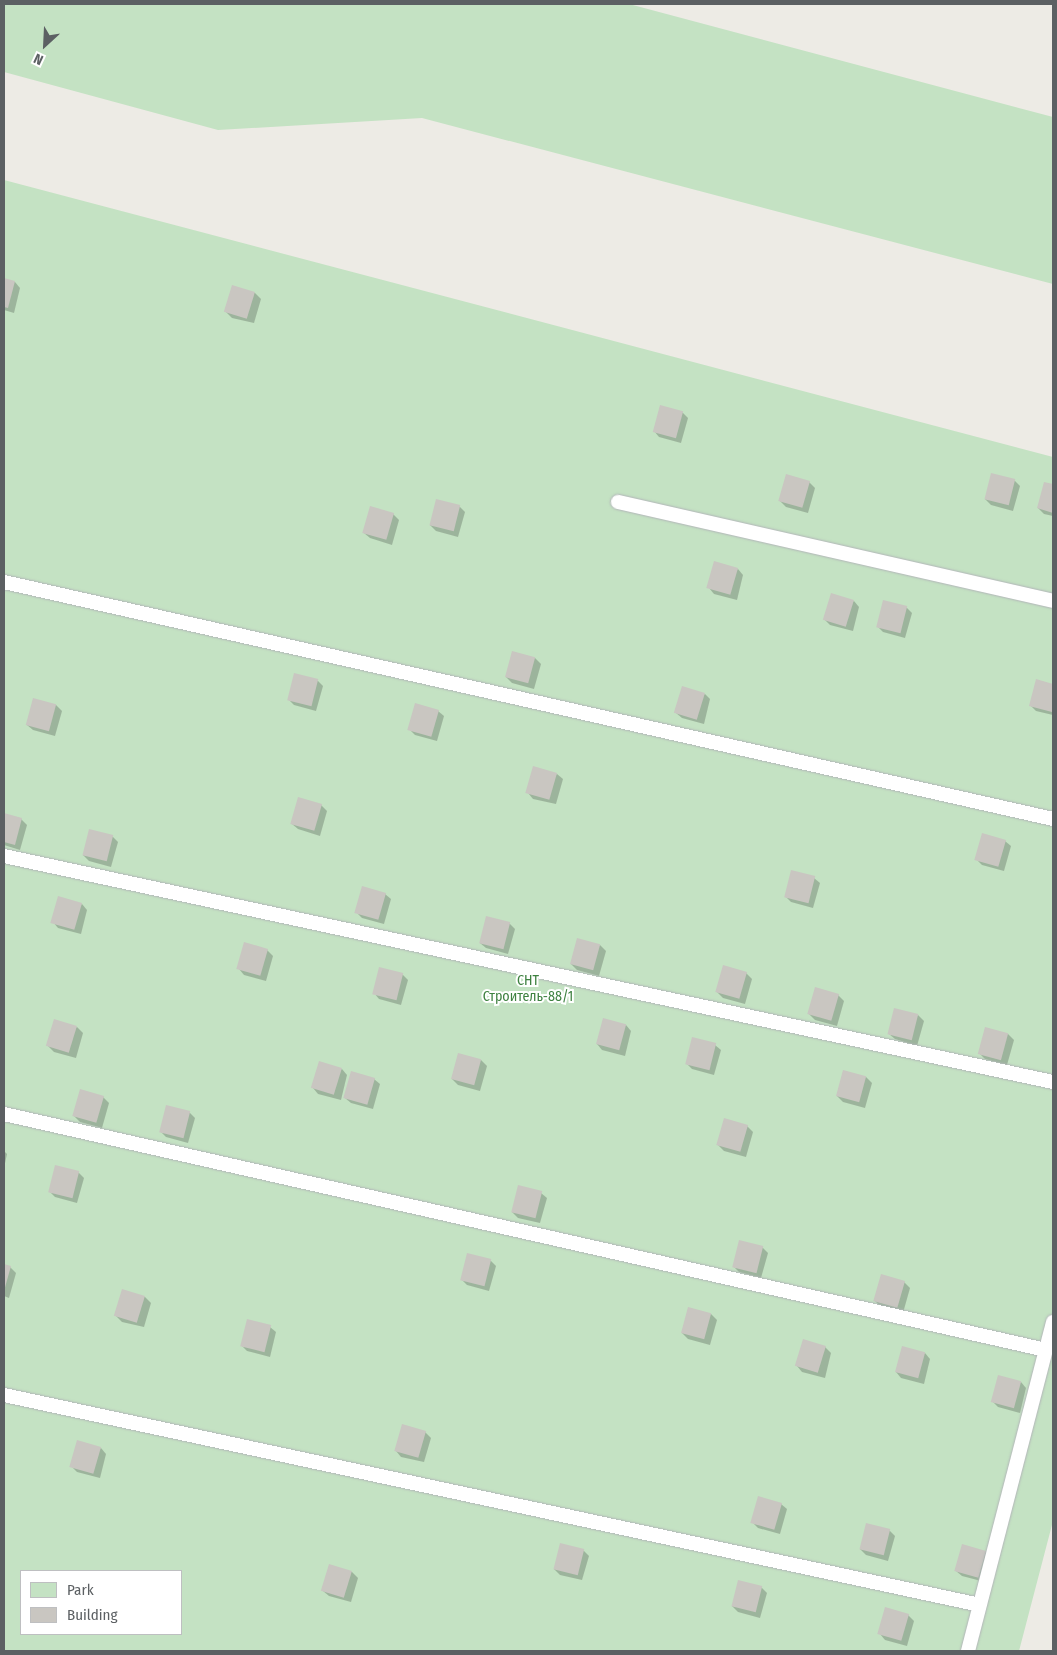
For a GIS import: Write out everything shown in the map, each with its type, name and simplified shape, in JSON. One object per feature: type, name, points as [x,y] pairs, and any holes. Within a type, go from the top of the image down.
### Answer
[{"type":"lane","points":[[618,502],[1053,601]]},
{"type":"lane","points":[[4,582],[1053,818]]},
{"type":"lane","points":[[4,856],[1053,1082]]},
{"type":"lane","points":[[4,1114],[1046,1350]]},
{"type":"lane","points":[[968,1651],[1053,1322]]},
{"type":"lane","points":[[4,1395],[980,1604]]},
{"type":"green space","points":[[4,4],[629,4],[1053,117],[1053,284],[422,118],[218,130],[4,72]]},
{"type":"green space","name":"СНТ Строитель-88/1","points":[[4,180],[1053,457],[1053,1521],[1019,1651],[4,1651]]},
{"type":"building","points":[[4,278],[15,281],[8,308],[4,307]]},
{"type":"building","points":[[232,285],[255,292],[247,319],[224,312]]},
{"type":"building","points":[[660,405],[683,411],[676,438],[653,432]]},
{"type":"building","points":[[991,473],[1015,479],[1009,505],[984,499]]},
{"type":"building","points":[[786,474],[810,481],[802,508],[778,501]]},
{"type":"building","points":[[1044,482],[1053,484],[1053,513],[1037,508]]},
{"type":"building","points":[[436,499],[460,505],[454,531],[429,525]]},
{"type":"building","points":[[370,506],[394,513],[386,540],[362,533]]},
{"type":"building","points":[[714,561],[738,568],[730,595],[706,588]]},
{"type":"building","points":[[831,593],[854,600],[846,627],[823,620]]},
{"type":"building","points":[[883,600],[907,606],[900,633],[876,627]]},
{"type":"building","points":[[512,651],[535,657],[528,683],[505,677]]},
{"type":"building","points":[[294,673],[318,679],[311,706],[287,700]]},
{"type":"building","points":[[1036,679],[1053,684],[1052,712],[1029,706]]},
{"type":"building","points":[[682,686],[705,693],[697,720],[674,713]]},
{"type":"building","points":[[33,698],[56,704],[49,731],[26,725]]},
{"type":"building","points":[[415,703],[439,710],[431,737],[407,730]]},
{"type":"building","points":[[533,766],[557,773],[549,800],[525,793]]},
{"type":"building","points":[[298,797],[322,804],[314,831],[290,824]]},
{"type":"building","points":[[4,813],[22,818],[15,845],[4,842]]},
{"type":"building","points":[[89,829],[113,835],[107,861],[82,855]]},
{"type":"building","points":[[982,833],[1006,840],[998,867],[974,860]]},
{"type":"building","points":[[791,870],[815,876],[808,903],[784,897]]},
{"type":"building","points":[[362,886],[386,893],[378,920],[354,913]]},
{"type":"building","points":[[58,896],[82,903],[74,930],[50,923]]},
{"type":"building","points":[[486,916],[510,922],[503,949],[479,943]]},
{"type":"building","points":[[577,938],[600,944],[593,970],[570,964]]},
{"type":"building","points":[[244,942],[268,949],[260,976],[236,969]]},
{"type":"building","points":[[723,965],[747,972],[739,999],[715,992]]},
{"type":"building","points":[[379,967],[403,973],[396,1000],[372,994]]},
{"type":"building","points":[[815,987],[839,994],[831,1021],[807,1014]]},
{"type":"building","points":[[894,1008],[918,1014],[912,1040],[887,1034]]},
{"type":"building","points":[[603,1018],[626,1024],[619,1050],[596,1044]]},
{"type":"building","points":[[54,1019],[77,1026],[69,1053],[46,1046]]},
{"type":"building","points":[[985,1027],[1008,1033],[1001,1060],[978,1054]]},
{"type":"building","points":[[692,1037],[716,1043],[709,1070],[685,1064]]},
{"type":"building","points":[[458,1053],[481,1059],[474,1085],[451,1079]]},
{"type":"building","points":[[319,1061],[342,1068],[334,1095],[311,1088]]},
{"type":"building","points":[[843,1070],[866,1076],[859,1102],[836,1096]]},
{"type":"building","points":[[351,1071],[375,1078],[367,1105],[343,1098]]},
{"type":"building","points":[[80,1089],[104,1096],[96,1123],[72,1116]]},
{"type":"building","points":[[166,1105],[190,1111],[183,1138],[159,1132]]},
{"type":"building","points":[[724,1118],[748,1125],[740,1152],[716,1145]]},
{"type":"building","points":[[55,1165],[79,1171],[72,1198],[48,1192]]},
{"type":"building","points":[[518,1185],[542,1191],[535,1218],[511,1212]]},
{"type":"building","points":[[739,1240],[763,1246],[756,1273],[732,1267]]},
{"type":"building","points":[[467,1253],[491,1259],[484,1286],[460,1280]]},
{"type":"building","points":[[4,1264],[11,1266],[4,1291]]},
{"type":"building","points":[[881,1274],[905,1281],[897,1308],[873,1301]]},
{"type":"building","points":[[122,1289],[145,1296],[137,1323],[114,1316]]},
{"type":"building","points":[[688,1307],[711,1313],[704,1339],[681,1333]]},
{"type":"building","points":[[247,1319],[271,1325],[264,1352],[240,1346]]},
{"type":"building","points":[[803,1339],[826,1346],[818,1373],[795,1366]]},
{"type":"building","points":[[902,1346],[925,1352],[918,1378],[895,1372]]},
{"type":"building","points":[[998,1375],[1021,1381],[1014,1408],[991,1402]]},
{"type":"building","points":[[402,1424],[426,1431],[418,1458],[394,1451]]},
{"type":"building","points":[[77,1440],[101,1447],[93,1474],[69,1467]]},
{"type":"building","points":[[758,1496],[782,1503],[774,1530],[750,1523]]},
{"type":"building","points":[[866,1523],[890,1529],[884,1555],[859,1549]]},
{"type":"building","points":[[560,1543],[584,1549],[578,1575],[553,1569]]},
{"type":"building","points":[[962,1544],[986,1551],[978,1578],[954,1571]]},
{"type":"building","points":[[329,1564],[352,1571],[344,1598],[321,1591]]},
{"type":"building","points":[[738,1580],[762,1586],[756,1612],[731,1606]]},
{"type":"building","points":[[885,1607],[909,1614],[901,1641],[877,1634]]}]
